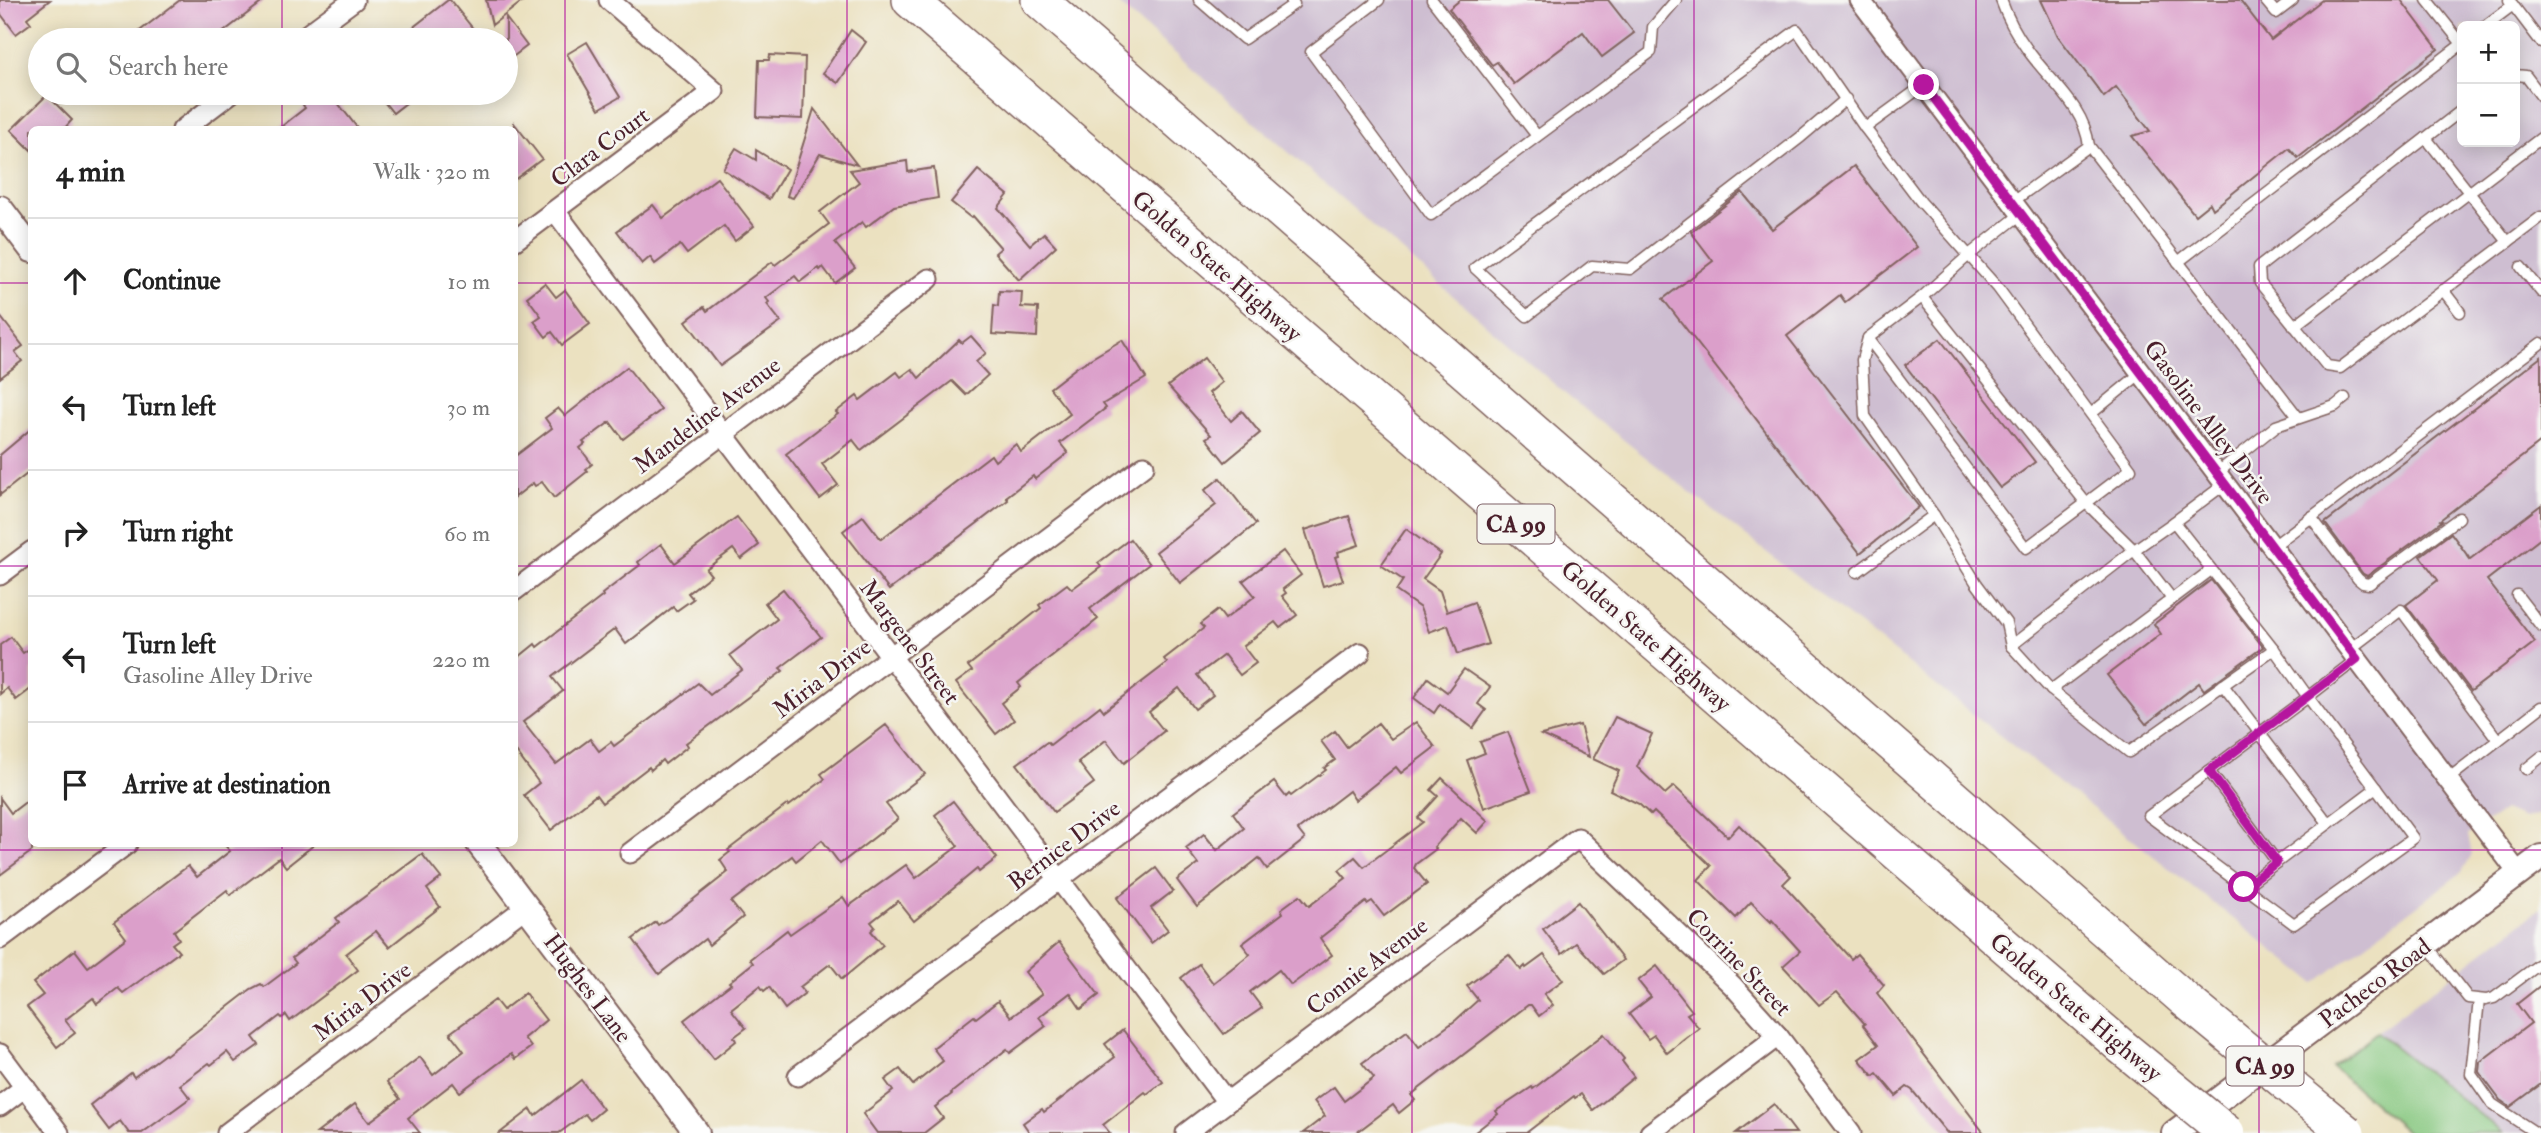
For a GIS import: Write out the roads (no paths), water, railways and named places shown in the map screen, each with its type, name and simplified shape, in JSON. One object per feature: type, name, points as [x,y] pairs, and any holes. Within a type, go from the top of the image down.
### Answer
[{"type":"highway","name":"Golden State Highway","points":[[910,0],[2122,1047],[2227,1133]]},
{"type":"highway","name":"CA 99","points":[[1039,0],[2184,999],[2347,1133]]},
{"type":"street","points":[[316,28],[354,0]]},
{"type":"street","name":"Clara Court","points":[[518,238],[714,91],[609,0]]},
{"type":"street","name":"Gasoline Alley Drive","points":[[1860,0],[2519,874]]},
{"type":"street","points":[[187,126],[215,105]]},
{"type":"street","points":[[0,208],[28,245]]},
{"type":"street","name":"Margene Street","points":[[555,211],[1227,1102]]},
{"type":"street","name":"Mandeline Avenue","points":[[518,588],[929,279]]},
{"type":"street","name":"Miria Drive","points":[[630,853],[1144,466]]},
{"type":"street","points":[[0,575],[28,554]]},
{"type":"street","name":"Bernice Drive","points":[[798,1076],[1360,653]]},
{"type":"street","name":"Corrine Street","points":[[1577,838],[1733,986],[1778,1036],[1851,1133]]},
{"type":"street","name":"Connie Avenue","points":[[1186,1133],[1577,838]]},
{"type":"street","points":[[0,939],[123,847]]},
{"type":"street","name":"Hughes Lane","points":[[480,847],[697,1133]]},
{"type":"street","name":"Pacheco Road","points":[[2174,1133],[2541,857]]},
{"type":"street","name":"Miria Drive","points":[[227,1133],[527,907]]},
{"type":"street","points":[[1650,1133],[1778,1036]]},
{"type":"street","points":[[0,1054],[59,1133]]},
{"type":"street","points":[[0,1106],[25,1087]]},
{"type":"lane","points":[[1199,0],[1244,39],[1295,1]]},
{"type":"lane","points":[[1379,0],[1311,52],[1431,215],[1651,52],[1653,27],[1676,0]]},
{"type":"lane","points":[[1432,0],[1537,136]]},
{"type":"lane","points":[[2001,0],[2026,49],[2080,115],[2087,128],[2089,146],[2298,416]]},
{"type":"lane","points":[[2265,0],[2276,13],[2293,0]]},
{"type":"lane","points":[[2427,0],[2457,38]]},
{"type":"lane","points":[[2490,21],[2511,2],[2541,42]]},
{"type":"lane","points":[[1846,99],[1630,269],[1592,266],[1527,316],[1475,268],[1797,30],[1921,202],[2006,298],[2131,469],[2026,548],[1868,338]]},
{"type":"lane","points":[[2178,262],[2457,48]]},
{"type":"lane","points":[[2520,75],[2526,76],[2541,96]]},
{"type":"lane","points":[[1866,128],[1924,85]]},
{"type":"lane","points":[[2457,114],[2259,267],[2260,282],[2294,326],[2327,366],[2340,368],[2541,217]]},
{"type":"lane","points":[[2426,138],[2508,242]]},
{"type":"lane","points":[[2294,326],[2541,138]]},
{"type":"lane","points":[[2089,146],[2016,208],[1922,298],[1868,338],[1862,360],[1865,416],[2006,623],[2011,646],[2051,690],[2129,752],[2274,649]]},
{"type":"lane","points":[[2521,267],[2541,292]]},
{"type":"lane","points":[[2443,290],[2460,313]]},
{"type":"lane","points":[[1922,298],[2086,503],[2134,550],[2172,599]]},
{"type":"lane","points":[[2272,547],[2541,342]]},
{"type":"lane","points":[[2092,413],[2141,373]]},
{"type":"lane","points":[[2011,646],[2174,522],[2276,426],[2298,416],[2335,406],[2345,398]]},
{"type":"lane","points":[[1857,572],[1934,515]]},
{"type":"lane","points":[[2311,517],[2358,579],[2369,584],[2459,518]]},
{"type":"lane","points":[[2174,522],[2274,649],[2308,697],[2413,838],[2294,924],[2149,816],[2308,697],[2401,610],[2498,740]]},
{"type":"lane","points":[[2051,690],[2211,570]]},
{"type":"lane","points":[[2517,595],[2541,626]]},
{"type":"lane","points":[[2223,685],[2328,823]]},
{"type":"lane","points":[[2448,779],[2541,708]]},
{"type":"lane","points":[[2526,769],[2541,757]]},
{"type":"lane","points":[[2209,771],[2277,862]]},
{"type":"lane","points":[[2244,887],[2376,788]]},
{"type":"lane","points":[[2426,944],[2469,998],[2479,1000],[2494,998],[2541,963]]},
{"type":"lane","points":[[2479,1000],[2471,1074],[2492,1104],[2536,1133]]}]
